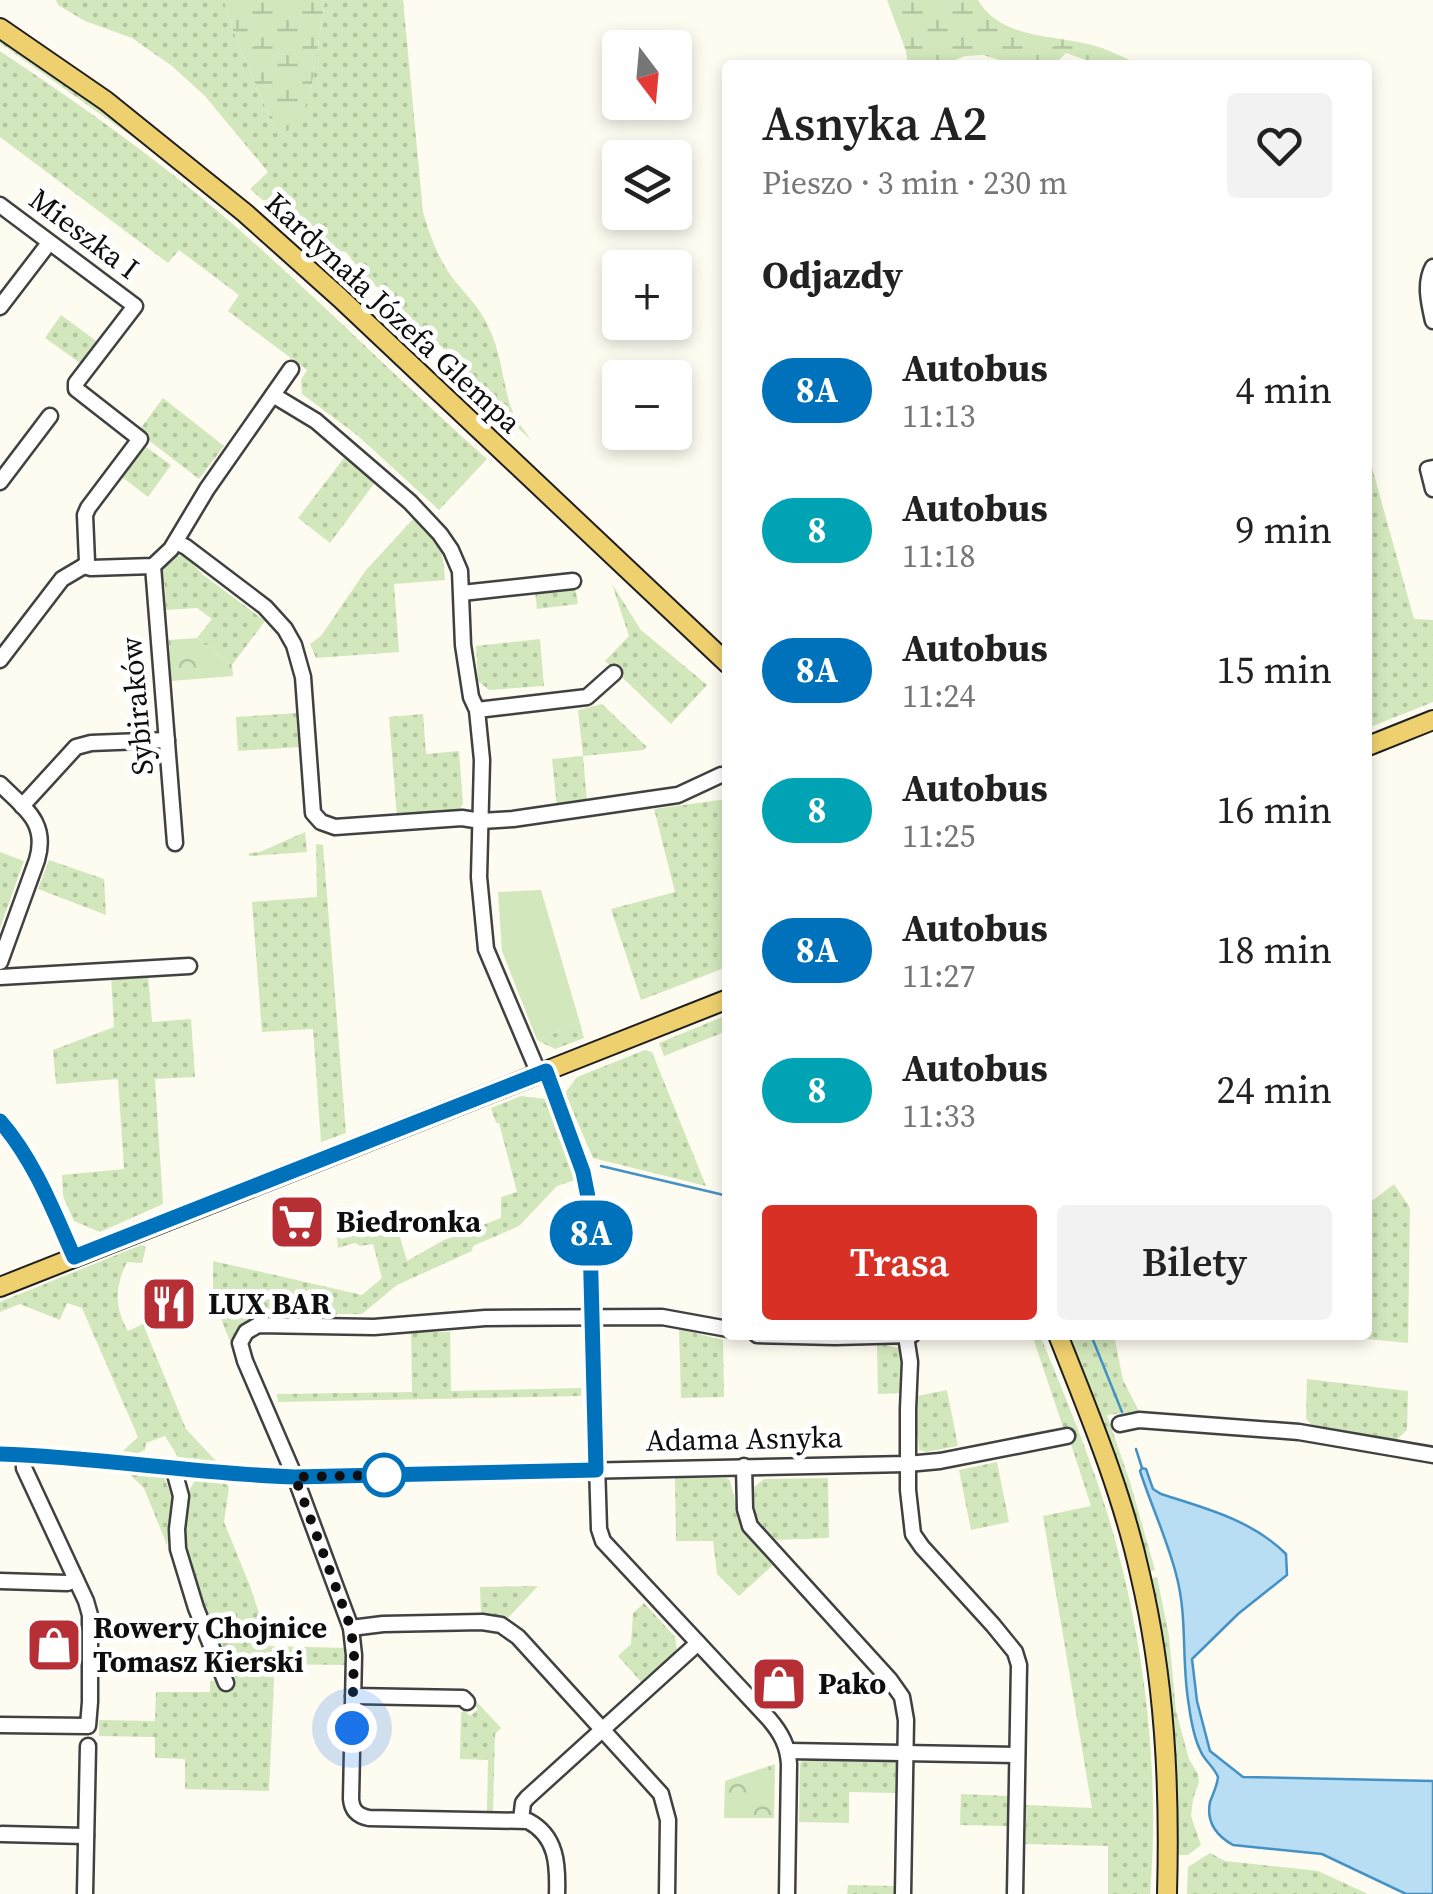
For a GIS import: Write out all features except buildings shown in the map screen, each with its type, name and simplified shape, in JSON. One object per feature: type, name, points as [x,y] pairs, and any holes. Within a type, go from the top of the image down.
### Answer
[{"type":"main road","name":"Kardynała Józefa Glempa","points":[[0,28],[106,101],[246,213],[722,658]]},
{"type":"main road","points":[[1372,744],[1433,720]]},
{"type":"main road","points":[[0,1287],[722,1002]]},
{"type":"main road","points":[[1060,1340],[1118,1496],[1140,1574],[1164,1713],[1169,1798],[1167,1894]]},
{"type":"street","name":"Mieszka I","points":[[0,205],[135,306],[76,383],[78,392],[140,439],[88,508],[88,558],[84,566]]},
{"type":"street","points":[[0,307],[49,243]]},
{"type":"street","points":[[1433,267],[1428,276],[1428,301],[1433,321]]},
{"type":"street","points":[[0,660],[70,572],[84,566],[153,566],[176,542],[206,489],[291,368]]},
{"type":"street","points":[[273,396],[316,421],[410,502],[451,550],[460,571],[463,645],[482,760],[479,877],[486,949],[583,1172],[589,1202],[597,1516],[602,1541],[769,1718],[784,1740],[788,1751],[787,1894]]},
{"type":"street","points":[[0,482],[50,416]]},
{"type":"street","points":[[1433,468],[1428,469],[1433,489]]},
{"type":"street","points":[[176,542],[265,607],[294,645],[303,677],[313,812],[321,822],[335,827],[462,818],[481,821],[586,810],[678,795],[721,775]]},
{"type":"street","name":"Sybiraków","points":[[153,566],[175,843]]},
{"type":"street","points":[[462,593],[573,581]]},
{"type":"street","points":[[476,710],[587,697],[614,673]]},
{"type":"street","points":[[22,806],[76,747],[167,740]]},
{"type":"street","points":[[0,784],[38,826],[39,852],[0,962]]},
{"type":"street","points":[[0,977],[189,966]]},
{"type":"street","points":[[0,1121],[18,1142],[38,1178],[74,1257]]},
{"type":"street","points":[[557,1894],[558,1867],[552,1845],[534,1824],[521,1820],[358,1815],[351,1799],[351,1628],[240,1343],[246,1332],[258,1324],[374,1326],[485,1318],[662,1317],[722,1329]]},
{"type":"street","points":[[909,1340],[907,1464],[914,1534],[922,1548],[1015,1652],[1019,1664],[1015,1894]]},
{"type":"street","points":[[1120,1424],[1139,1420],[1299,1432],[1433,1455]]},
{"type":"street","name":"Adama Asnyka","points":[[0,1454],[295,1477],[907,1464],[1067,1436]]},
{"type":"street","points":[[0,1724],[88,1726],[91,1629],[86,1601],[24,1468],[24,1455]]},
{"type":"street","points":[[744,1466],[745,1509],[750,1526],[863,1648],[898,1690],[904,1704],[903,1894]]},
{"type":"street","points":[[172,1467],[181,1496],[176,1528],[178,1549],[196,1608],[226,1682]]},
{"type":"street","points":[[0,1581],[66,1584],[76,1580]]},
{"type":"street","points":[[351,1628],[482,1622],[502,1625],[518,1636],[657,1787],[668,1820],[667,1894]]},
{"type":"street","points":[[521,1820],[526,1798],[698,1643]]},
{"type":"street","points":[[354,1696],[462,1698],[467,1702]]},
{"type":"street","points":[[85,1894],[88,1746]]},
{"type":"street","points":[[788,1751],[1017,1755]]},
{"type":"street","points":[[2,1834],[86,1836]]},
{"type":"green space","points":[[56,0],[224,0],[271,121],[282,133],[311,90],[325,0],[403,0],[423,212],[446,268],[488,326],[511,407],[532,441],[484,396],[460,364],[362,273],[346,252],[318,248],[250,189],[268,172],[205,96],[132,38],[85,21]]},
{"type":"green space","points":[[224,0],[325,0],[311,90],[298,126],[282,133],[271,121]]},
{"type":"green space","points":[[887,0],[978,0],[999,22],[1013,28],[1095,46],[1129,60],[1086,60],[1066,53],[1059,60],[999,60],[983,55],[955,60],[907,60]]},
{"type":"green space","points":[[0,38],[163,154],[277,249],[722,667],[722,672],[317,290],[144,145],[0,43]]},
{"type":"green space","points":[[0,51],[201,197],[487,459],[439,510],[357,435],[302,394],[301,380],[307,370],[228,311],[239,295],[179,250],[168,263],[0,137]]},
{"type":"green space","points":[[61,315],[99,343],[83,365],[45,338]]},
{"type":"green space","points":[[163,398],[224,446],[199,479],[138,432]]},
{"type":"green space","points":[[146,447],[171,465],[148,497],[122,477]]},
{"type":"green space","points":[[347,454],[376,481],[330,543],[298,518]]},
{"type":"green space","points":[[1372,467],[1414,619],[1433,620],[1433,702],[1372,726]]},
{"type":"green space","points":[[415,517],[439,545],[445,580],[394,584],[399,652],[316,658],[310,644],[321,636],[366,570]]},
{"type":"green space","points":[[173,555],[186,556],[202,574],[265,621],[232,665],[197,638],[212,619],[197,608],[166,610],[159,566]]},
{"type":"green space","points":[[612,584],[641,630],[707,685],[671,724],[605,661],[629,636]]},
{"type":"green space","points":[[575,587],[578,604],[537,609],[535,592]]},
{"type":"green space","points":[[197,638],[232,665],[233,676],[171,681],[169,640]]},
{"type":"green space","points":[[540,639],[544,686],[489,690],[478,681],[476,646]]},
{"type":"green space","points":[[602,704],[647,747],[644,750],[583,756],[578,710]]},
{"type":"green space","points":[[298,713],[300,747],[238,751],[236,717]]},
{"type":"green space","points":[[423,714],[426,754],[459,751],[463,804],[456,813],[397,817],[389,717]]},
{"type":"green space","points":[[583,756],[587,803],[557,807],[552,759]]},
{"type":"green space","points":[[722,800],[722,969],[641,1000],[611,909],[675,892],[654,809]]},
{"type":"green space","points":[[305,832],[307,852],[249,856],[249,853]]},
{"type":"green space","points":[[316,844],[323,845],[346,1133],[321,1142],[313,1029],[262,1032],[252,902],[317,897]]},
{"type":"green space","points":[[0,852],[24,861],[0,928]]},
{"type":"green space","points":[[49,860],[104,879],[106,915],[38,889]]},
{"type":"green space","points":[[541,890],[580,1023],[537,1040],[502,951],[498,892]]},
{"type":"green space","points":[[148,974],[152,1022],[191,1019],[195,1077],[155,1079],[163,1204],[100,1232],[74,1221],[63,1196],[62,1175],[124,1169],[118,1079],[56,1084],[53,1050],[114,1027],[111,976]]},
{"type":"green space","points":[[722,1017],[722,1033],[664,1056],[659,1043]]},
{"type":"green space","points":[[580,1023],[584,1038],[555,1049],[537,1040]]},
{"type":"green space","points":[[645,1050],[652,1052],[706,1186],[593,1158],[565,1093],[577,1077]]},
{"type":"green space","points":[[521,1096],[546,1099],[575,1180],[557,1186],[519,1226],[397,1285],[362,1314],[337,1314],[332,1320],[254,1318],[238,1328],[231,1344],[213,1298],[213,1261],[362,1295],[382,1278],[373,1244],[355,1243],[338,1248],[337,1237],[396,1224],[407,1261],[442,1241],[501,1218],[501,1197],[517,1192],[499,1123],[491,1108]]},
{"type":"green space","points":[[1394,1184],[1410,1208],[1408,1343],[1372,1339],[1372,1201]]},
{"type":"green space","points":[[141,1245],[146,1247],[142,1263],[127,1262],[120,1280],[120,1313],[128,1331],[143,1324],[186,1429],[216,1461],[178,1457],[165,1436],[146,1443],[145,1450],[138,1453],[123,1451],[138,1437],[82,1308],[67,1303],[60,1320],[20,1304],[0,1312],[0,1302]]},
{"type":"green space","points":[[679,1329],[723,1340],[724,1397],[681,1398]]},
{"type":"green space","points":[[411,1332],[450,1332],[451,1391],[581,1388],[581,1396],[278,1402],[277,1394],[412,1392]]},
{"type":"green space","points":[[1034,1340],[1042,1340],[1088,1455],[1124,1573],[1141,1664],[1151,1756],[1150,1894],[1108,1894],[1108,1846],[1025,1844],[1026,1805],[1092,1808],[1043,1516],[1091,1506],[1071,1444],[1073,1433],[1063,1427]]},
{"type":"green space","points":[[1050,1340],[1054,1340],[1104,1472],[1122,1531],[1150,1662],[1160,1759],[1160,1894],[1147,1669],[1120,1537],[1087,1435]]},
{"type":"green space","points":[[1068,1340],[1115,1340],[1123,1380],[1139,1411],[1107,1415],[1155,1570],[1146,1568]]},
{"type":"green space","points":[[877,1343],[898,1348],[903,1359],[901,1393],[878,1394]]},
{"type":"green space","points":[[1307,1379],[1408,1391],[1407,1430],[1396,1440],[1319,1432],[1306,1419]]},
{"type":"green space","points":[[947,1390],[958,1446],[919,1450],[918,1436],[914,1434],[917,1396]]},
{"type":"green space","points":[[997,1462],[1009,1522],[971,1530],[959,1470]]},
{"type":"green space","points":[[128,1473],[164,1477],[174,1502],[167,1545],[144,1488]]},
{"type":"green space","points":[[675,1478],[730,1480],[742,1530],[773,1565],[739,1596],[717,1574],[713,1541],[676,1541]]},
{"type":"green space","points":[[828,1478],[829,1538],[776,1540],[760,1523],[752,1496],[753,1488],[764,1479]]},
{"type":"green space","points":[[196,1480],[225,1483],[229,1487],[224,1522],[270,1646],[346,1648],[345,1665],[272,1664],[269,1791],[185,1789],[185,1759],[155,1758],[155,1737],[99,1736],[99,1720],[155,1721],[156,1692],[210,1692],[210,1681],[219,1680],[228,1669],[184,1551],[185,1509]]},
{"type":"green space","points":[[1157,1577],[1169,1636],[1176,1711],[1199,1782],[1191,1816],[1201,1845],[1188,1855],[1175,1852],[1149,1582]]},
{"type":"green space","points":[[538,1586],[508,1618],[481,1613],[480,1587]]},
{"type":"green space","points":[[644,1603],[675,1637],[677,1652],[643,1684],[618,1656],[631,1644],[633,1613]]},
{"type":"green space","points":[[475,1700],[501,1728],[495,1734],[493,1812],[487,1812],[488,1760],[460,1759],[461,1713],[464,1710],[470,1716],[478,1709],[472,1703]]},
{"type":"green space","points":[[810,1759],[895,1760],[899,1780],[896,1793],[849,1792],[849,1823],[799,1822],[800,1765]]},
{"type":"green space","points":[[775,1764],[774,1818],[724,1818],[725,1781]]},
{"type":"green space","points":[[961,1794],[1008,1796],[1007,1826],[960,1825]]},
{"type":"green space","points":[[1210,1853],[1225,1861],[1318,1871],[1368,1894],[1187,1894],[1188,1867]]},
{"type":"green space","points":[[848,1885],[894,1886],[894,1894],[847,1894]]},
{"type":"water","points":[[1142,1468],[1146,1469],[1153,1489],[1161,1494],[1243,1524],[1286,1554],[1287,1575],[1238,1614],[1192,1659],[1197,1701],[1210,1751],[1243,1777],[1433,1781],[1433,1894],[1406,1894],[1322,1854],[1233,1845],[1214,1828],[1209,1809],[1218,1777],[1201,1752],[1193,1729],[1180,1590]]},
{"type":"waterway","points":[[601,1166],[722,1195]]},
{"type":"waterway","points":[[1093,1340],[1122,1412]]},
{"type":"waterway","points":[[1136,1449],[1142,1468]]},
{"type":"bus line","name":"8A","points":[[0,1121],[18,1142],[38,1178],[74,1257],[546,1071],[583,1172],[589,1202],[596,1470],[295,1477],[0,1454]]},
{"type":"place","name":"Biedronka","points":[[297,1222]]},
{"type":"place","name":"LUX BAR","points":[[169,1304]]},
{"type":"place","name":"Rowery Chojnice Tomasz Kierski","points":[[54,1645]]},
{"type":"place","name":"Pako","points":[[779,1684]]},
{"type":"route","points":[[352,1728],[351,1628],[295,1477],[384,1475]]}]
